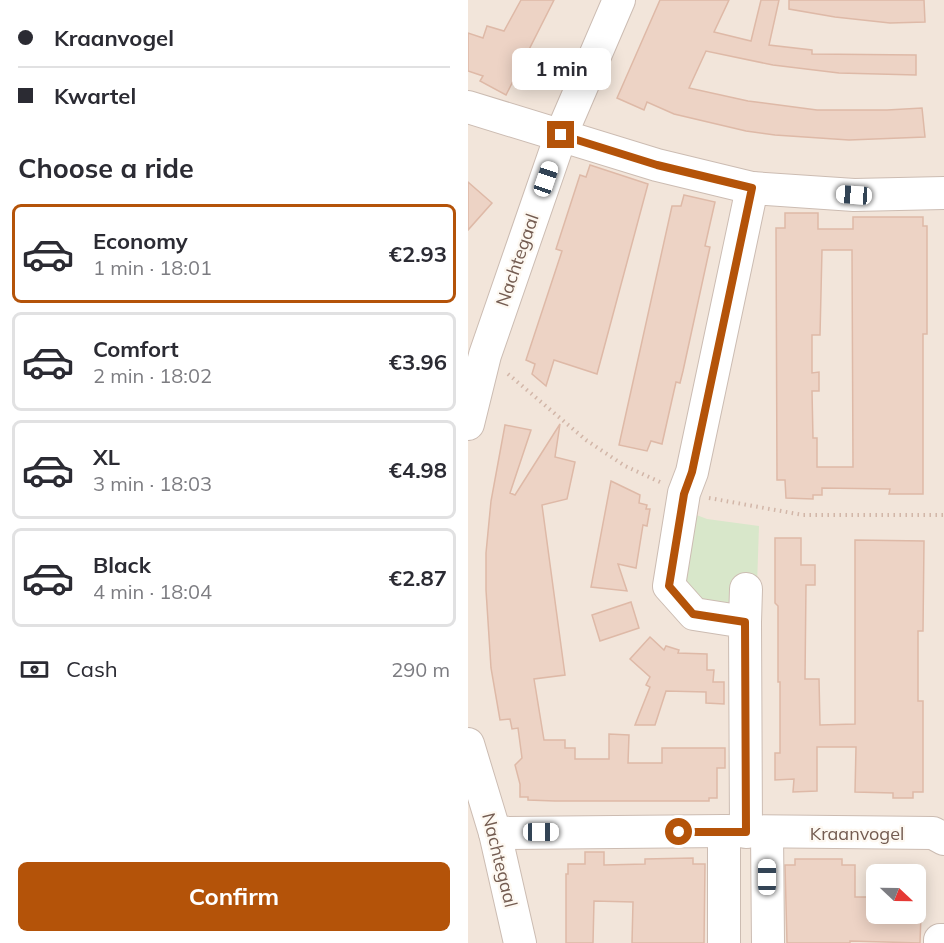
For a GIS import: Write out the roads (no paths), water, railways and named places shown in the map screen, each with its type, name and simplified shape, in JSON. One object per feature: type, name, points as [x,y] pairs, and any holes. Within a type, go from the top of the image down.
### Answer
[{"type":"street","name":"Nachtegaal","points":[[468,424],[484,355],[561,135],[619,0]]},
{"type":"street","points":[[468,107],[657,165],[752,188],[854,195],[944,193]]},
{"type":"street","points":[[745,622],[693,614],[669,586],[684,494],[692,472],[752,188]]},
{"type":"street","points":[[746,589],[746,832],[768,943]]},
{"type":"street","name":"Nachtegaal","points":[[468,744],[495,832],[520,943]]},
{"type":"street","name":"Kraanvogel","points":[[495,832],[933,832],[944,839]]},
{"type":"street","points":[[724,943],[746,832]]},
{"type":"street","points":[[940,943],[940,940],[944,940]]}]
